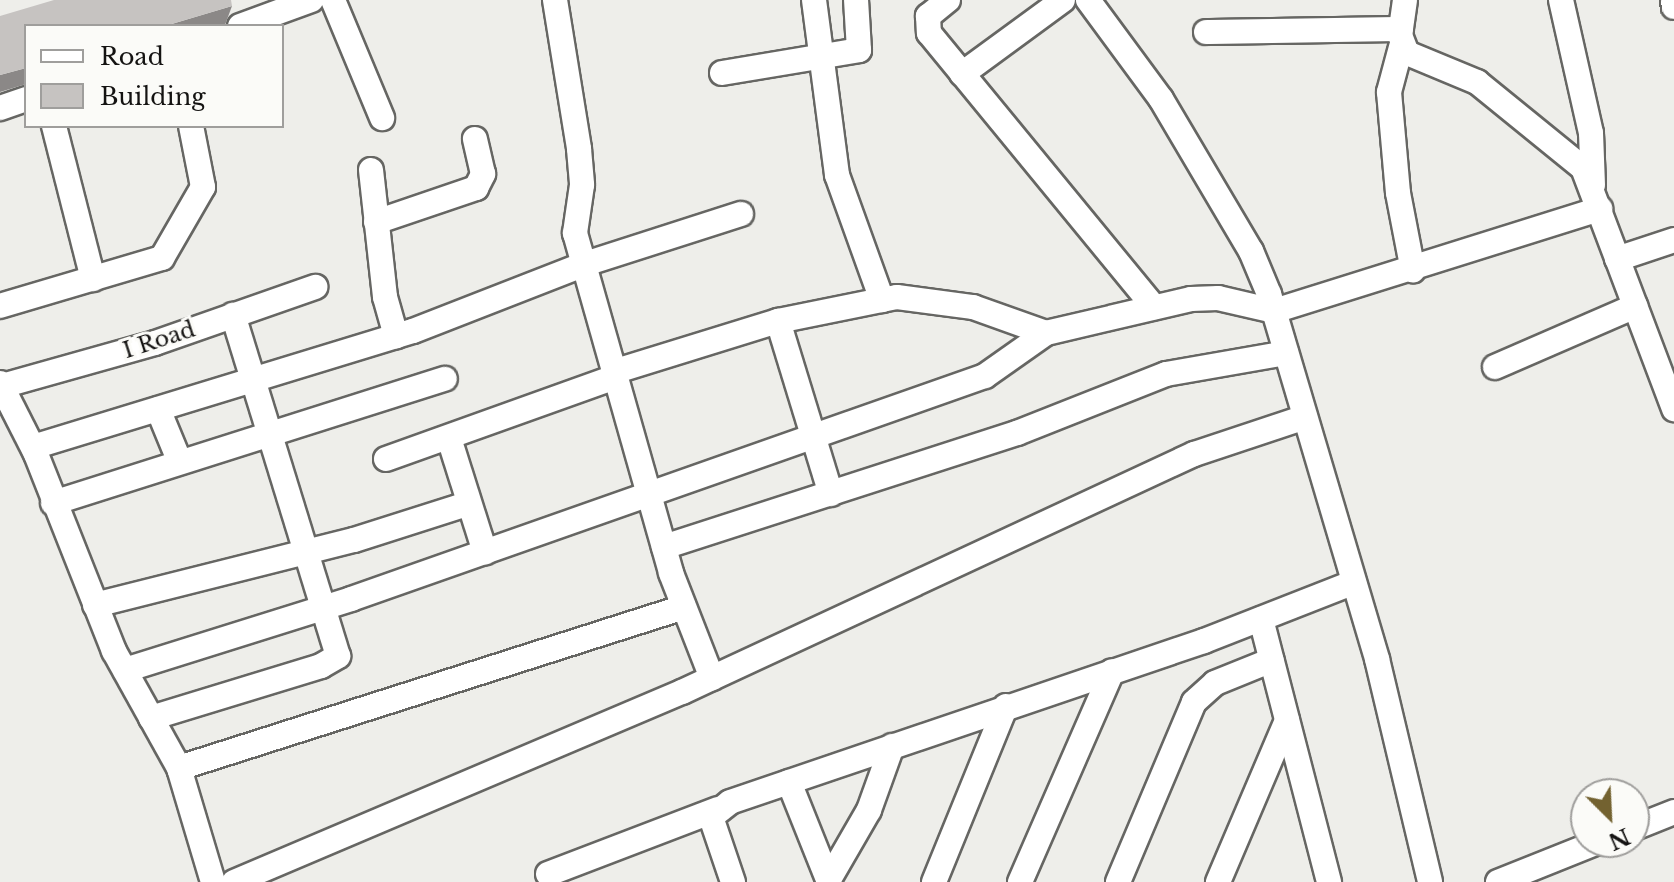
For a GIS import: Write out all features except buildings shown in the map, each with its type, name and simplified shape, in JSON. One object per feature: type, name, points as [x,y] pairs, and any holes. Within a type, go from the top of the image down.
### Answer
[{"type":"street","points":[[245,24],[311,0]]},
{"type":"street","points":[[333,0],[382,118]]},
{"type":"street","points":[[555,0],[579,149],[581,193],[573,221],[582,265],[664,547],[712,678]]},
{"type":"street","points":[[814,0],[837,175],[882,300]]},
{"type":"street","points":[[722,73],[859,50],[856,0]]},
{"type":"street","points":[[948,0],[928,16],[926,25],[962,74],[1154,307]]},
{"type":"street","points":[[962,74],[1063,0]]},
{"type":"street","points":[[1088,0],[1128,50],[1251,251],[1274,311],[1352,583],[1377,659],[1430,882]]},
{"type":"street","points":[[1405,0],[1401,38],[1389,92],[1398,193],[1413,271]]},
{"type":"street","points":[[1673,0],[1674,7]]},
{"type":"street","points":[[1555,3],[1591,133],[1596,198]]},
{"type":"street","points":[[1206,32],[1401,38],[1514,107],[1566,149],[1596,198],[1674,409]]},
{"type":"street","points":[[0,108],[24,100]]},
{"type":"street","points":[[55,128],[93,279]]},
{"type":"street","points":[[0,306],[153,262],[168,252],[203,187],[191,128]]},
{"type":"street","points":[[376,222],[476,188],[483,174],[475,139]]},
{"type":"street","points":[[371,170],[385,297],[396,336]]},
{"type":"street","points":[[125,670],[485,552],[985,376],[1046,333],[1154,307],[1218,298],[1274,311],[1413,271],[1596,198]]},
{"type":"street","points":[[33,447],[396,336],[582,265],[741,214]]},
{"type":"street","points":[[1617,259],[1674,240]]},
{"type":"street","name":"I Road","points":[[1,384],[155,343],[315,287]]},
{"type":"street","points":[[386,459],[614,374],[778,321],[882,300],[918,298],[973,307],[1046,333]]},
{"type":"street","points":[[1495,367],[1635,306]]},
{"type":"street","points":[[151,718],[334,661],[337,645],[304,553],[233,315]]},
{"type":"street","points":[[778,321],[831,494]]},
{"type":"street","points":[[664,547],[1017,433],[1166,374],[1286,353]]},
{"type":"street","points":[[53,503],[179,460],[445,379]]},
{"type":"street","points":[[1,384],[33,447],[95,605],[125,670],[179,768],[213,882]]},
{"type":"street","points":[[158,409],[179,460]]},
{"type":"street","points":[[234,882],[712,678],[1194,454],[1305,417]]},
{"type":"street","points":[[449,438],[467,504],[485,552]]},
{"type":"street","points":[[95,605],[304,553],[467,504]]},
{"type":"street","points":[[548,874],[789,782],[1261,619],[1352,583]]},
{"type":"street","points":[[179,768],[684,607]]},
{"type":"street","points":[[1261,619],[1329,882]]},
{"type":"street","points":[[1118,882],[1194,702],[1215,683],[1272,660]]},
{"type":"street","points":[[1020,882],[1112,671]]},
{"type":"street","points":[[934,882],[1006,706]]},
{"type":"street","points":[[1218,882],[1287,720]]},
{"type":"street","points":[[828,882],[869,810],[892,746]]},
{"type":"street","points":[[789,782],[828,882]]},
{"type":"street","points":[[718,809],[711,817],[733,882]]},
{"type":"street","points":[[1650,822],[1674,812]]},
{"type":"street","points":[[1498,882],[1570,853]]}]
